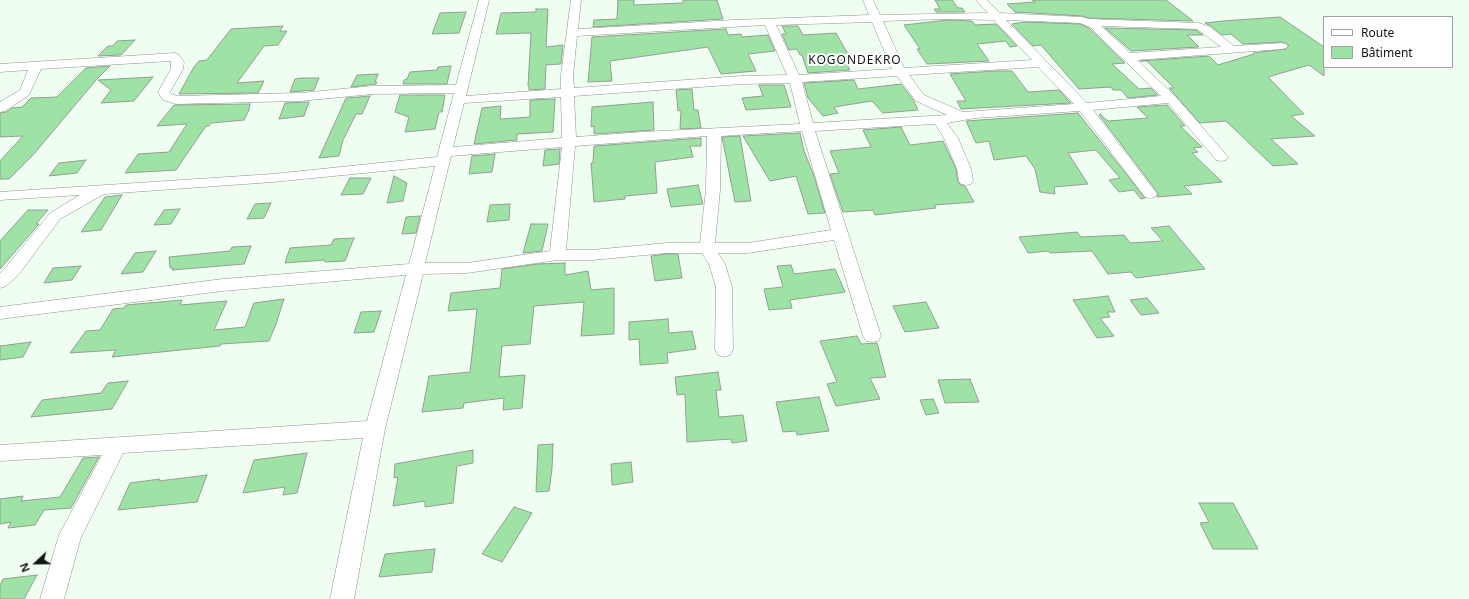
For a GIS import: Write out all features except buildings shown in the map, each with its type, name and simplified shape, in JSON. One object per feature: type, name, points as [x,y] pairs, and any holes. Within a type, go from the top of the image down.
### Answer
[{"type":"street","points":[[342,599],[375,429],[484,0]]},
{"type":"street","points":[[558,254],[558,241],[569,141],[568,75],[576,0]]},
{"type":"street","points":[[868,0],[899,71],[920,98],[961,116]]},
{"type":"street","points":[[981,0],[999,17],[1039,63],[1084,107],[1150,194]]},
{"type":"street","points":[[572,33],[769,22],[947,16],[1032,17],[1082,20],[1089,22],[1199,26],[1206,29],[1231,49]]},
{"type":"street","points":[[769,22],[795,79],[807,126],[872,336]]},
{"type":"street","points":[[1089,22],[1099,29],[1171,99],[1221,157]]},
{"type":"street","points":[[1127,57],[1282,46]]},
{"type":"street","points":[[0,68],[175,57],[178,62],[177,69],[164,92],[167,97],[176,100],[300,97],[373,90],[460,94],[569,92],[1039,63]]},
{"type":"street","points":[[0,108],[25,92],[36,66]]},
{"type":"street","points":[[0,196],[273,178],[569,141],[807,126],[939,120],[961,116],[1171,99]]},
{"type":"street","points":[[939,120],[951,138],[964,169],[966,181]]},
{"type":"street","points":[[714,132],[713,190],[707,248],[717,264],[724,287],[724,350]]},
{"type":"street","points":[[0,282],[13,270],[55,216],[101,189]]},
{"type":"street","points":[[0,313],[223,285],[416,269],[467,268],[558,254],[592,255],[667,248],[748,248],[840,234]]},
{"type":"street","points":[[0,453],[375,429]]},
{"type":"street","points":[[52,599],[70,535],[117,446]]},
{"type":"district","name":"KOGONDEKRO","points":[[855,61]]}]
